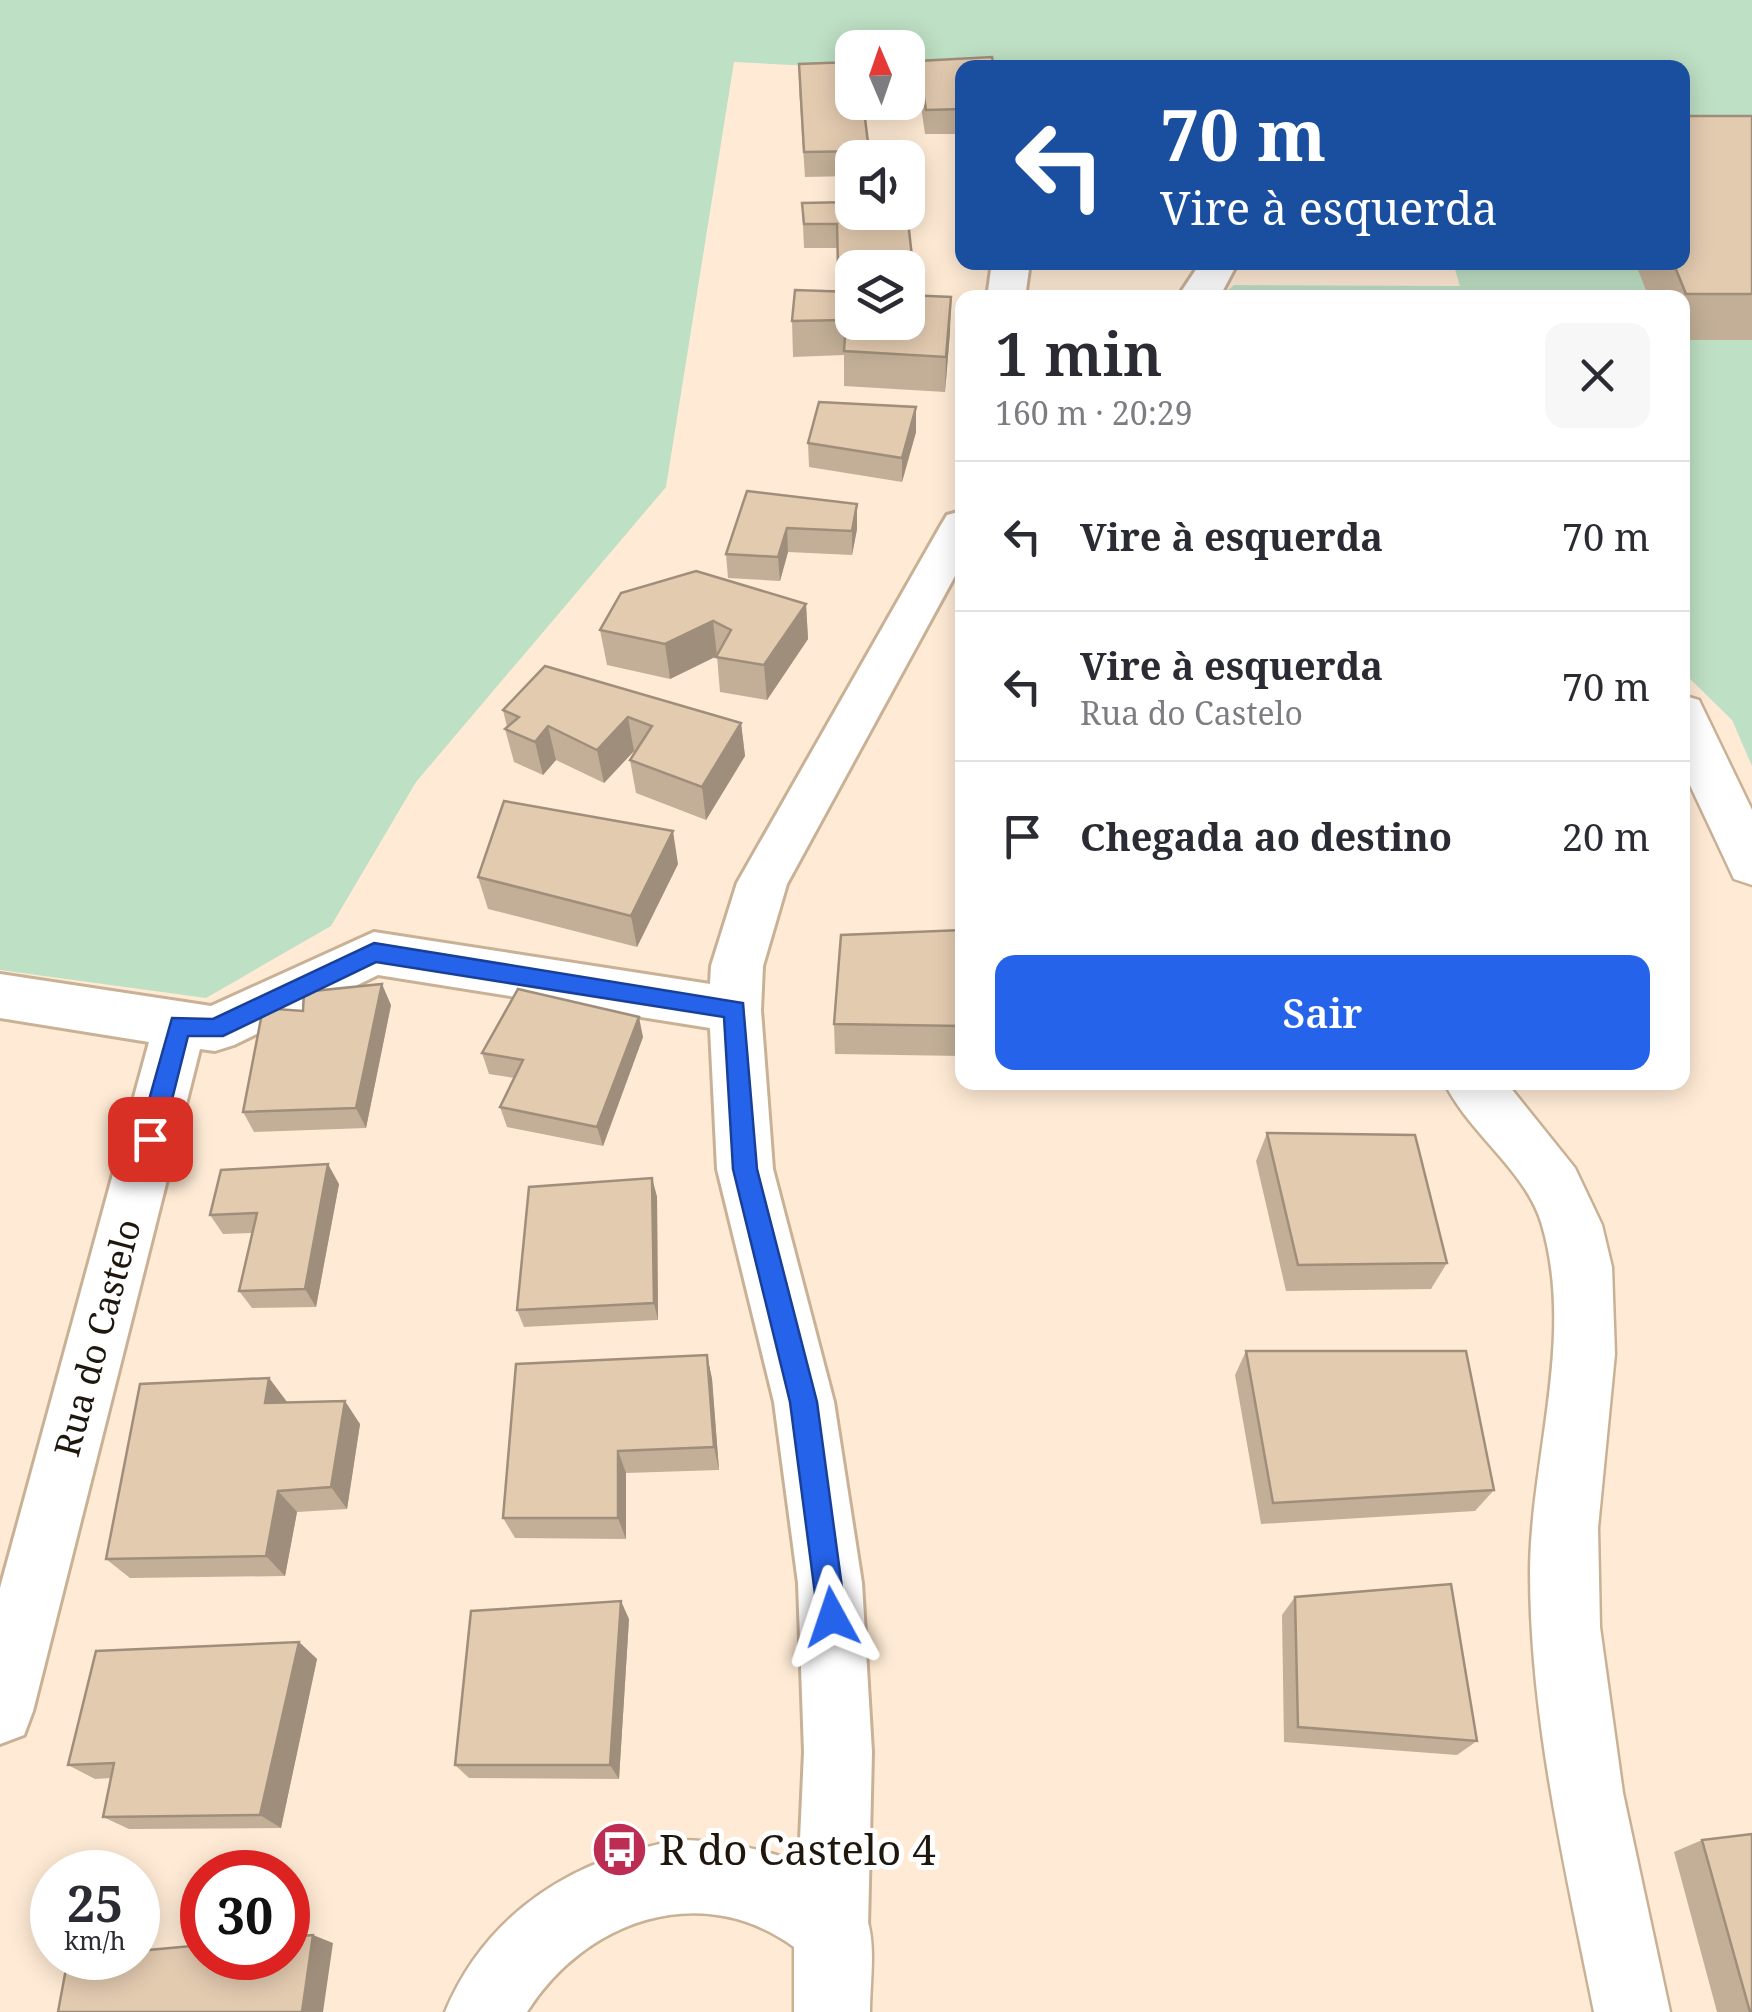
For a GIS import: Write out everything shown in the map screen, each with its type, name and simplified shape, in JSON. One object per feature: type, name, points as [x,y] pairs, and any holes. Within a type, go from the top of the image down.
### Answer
[{"type":"street","points":[[832,2012],[838,1752],[830,1584],[804,1402],[745,1169],[735,1010],[737,966],[762,882],[955,537]]},
{"type":"street","points":[[1690,730],[1752,865]]},
{"type":"street","points":[[0,996],[215,1029],[374,952],[735,1010]]},
{"type":"street","name":"Rua do Castelo","points":[[0,1711],[180,1025]]},
{"type":"street","points":[[1478,1090],[1546,1176],[1570,1218],[1579,1250],[1584,1282],[1582,1344],[1564,1570],[1580,1758],[1632,2012]]},
{"type":"street","points":[[483,2012],[537,1942],[592,1900],[646,1878],[715,1876],[770,1888],[832,1928]]},
{"type":"green space","points":[[0,0],[1752,0],[1752,766],[1732,720],[1690,679],[1690,290],[1228,290],[1234,285],[1460,286],[1455,270],[1690,270],[1690,60],[955,60],[955,73],[925,71],[925,30],[835,30],[835,67],[734,62],[666,487],[416,782],[331,926],[206,998],[0,970]]},
{"type":"building","points":[[992,57],[993,60],[955,60],[955,109],[926,110],[925,61]]},
{"type":"building","points":[[835,63],[835,120],[865,120],[868,140],[835,140],[835,152],[804,152],[799,64]]},
{"type":"building","points":[[1690,116],[1752,116],[1752,294],[1690,294],[1690,290],[1684,290],[1676,270],[1690,270]]},
{"type":"building","points":[[835,202],[835,224],[804,224],[802,203]]},
{"type":"building","points":[[837,230],[909,230],[911,250],[838,250]]},
{"type":"building","points":[[795,290],[835,291],[835,320],[792,321]]},
{"type":"building","points":[[925,296],[951,297],[946,357],[844,351],[845,340],[925,340]]},
{"type":"building","points":[[819,402],[916,407],[902,458],[808,443]]},
{"type":"building","points":[[747,491],[857,504],[852,531],[787,528],[778,557],[726,554]]},
{"type":"building","points":[[696,571],[806,604],[764,665],[716,657],[731,630],[713,621],[665,644],[600,630],[621,593]]},
{"type":"building","points":[[545,666],[741,723],[702,787],[630,760],[652,726],[628,717],[597,750],[548,726],[535,742],[505,729],[519,717],[503,710]]},
{"type":"building","points":[[504,801],[673,831],[631,916],[478,877]]},
{"type":"building","points":[[955,930],[955,1026],[834,1024],[841,935]]},
{"type":"building","points":[[382,984],[356,1108],[243,1112],[263,1008],[303,1011],[304,992]]},
{"type":"building","points":[[518,989],[639,1017],[597,1127],[500,1107],[523,1060],[482,1053]]},
{"type":"building","points":[[1267,1133],[1415,1135],[1447,1263],[1298,1265]]},
{"type":"building","points":[[328,1164],[305,1289],[239,1291],[257,1213],[210,1215],[221,1170]]},
{"type":"building","points":[[652,1178],[654,1303],[517,1310],[529,1187]]},
{"type":"building","points":[[1246,1351],[1466,1351],[1494,1490],[1273,1503]]},
{"type":"building","points":[[707,1355],[714,1447],[618,1451],[618,1518],[503,1518],[516,1364]]},
{"type":"building","points":[[269,1378],[265,1403],[345,1401],[331,1487],[278,1491],[266,1556],[106,1559],[140,1384]]},
{"type":"building","points":[[1451,1584],[1477,1741],[1298,1727],[1295,1597]]},
{"type":"building","points":[[621,1601],[610,1765],[455,1765],[471,1611]]},
{"type":"building","points":[[299,1642],[260,1815],[103,1817],[114,1763],[68,1765],[96,1651]]},
{"type":"building","points":[[1752,1834],[1752,2012],[1750,2012],[1702,1840]]},
{"type":"building","points":[[180,1947],[180,1980],[307,1980],[302,2012],[58,2012],[64,1980],[160,1980],[160,1949]]},
{"type":"place","name":"R do Castelo 4","points":[[620,1850]]},
{"type":"route","points":[[150,1139],[180,1025],[215,1029],[374,952],[735,1010],[745,1169],[804,1402],[832,1617]]}]
